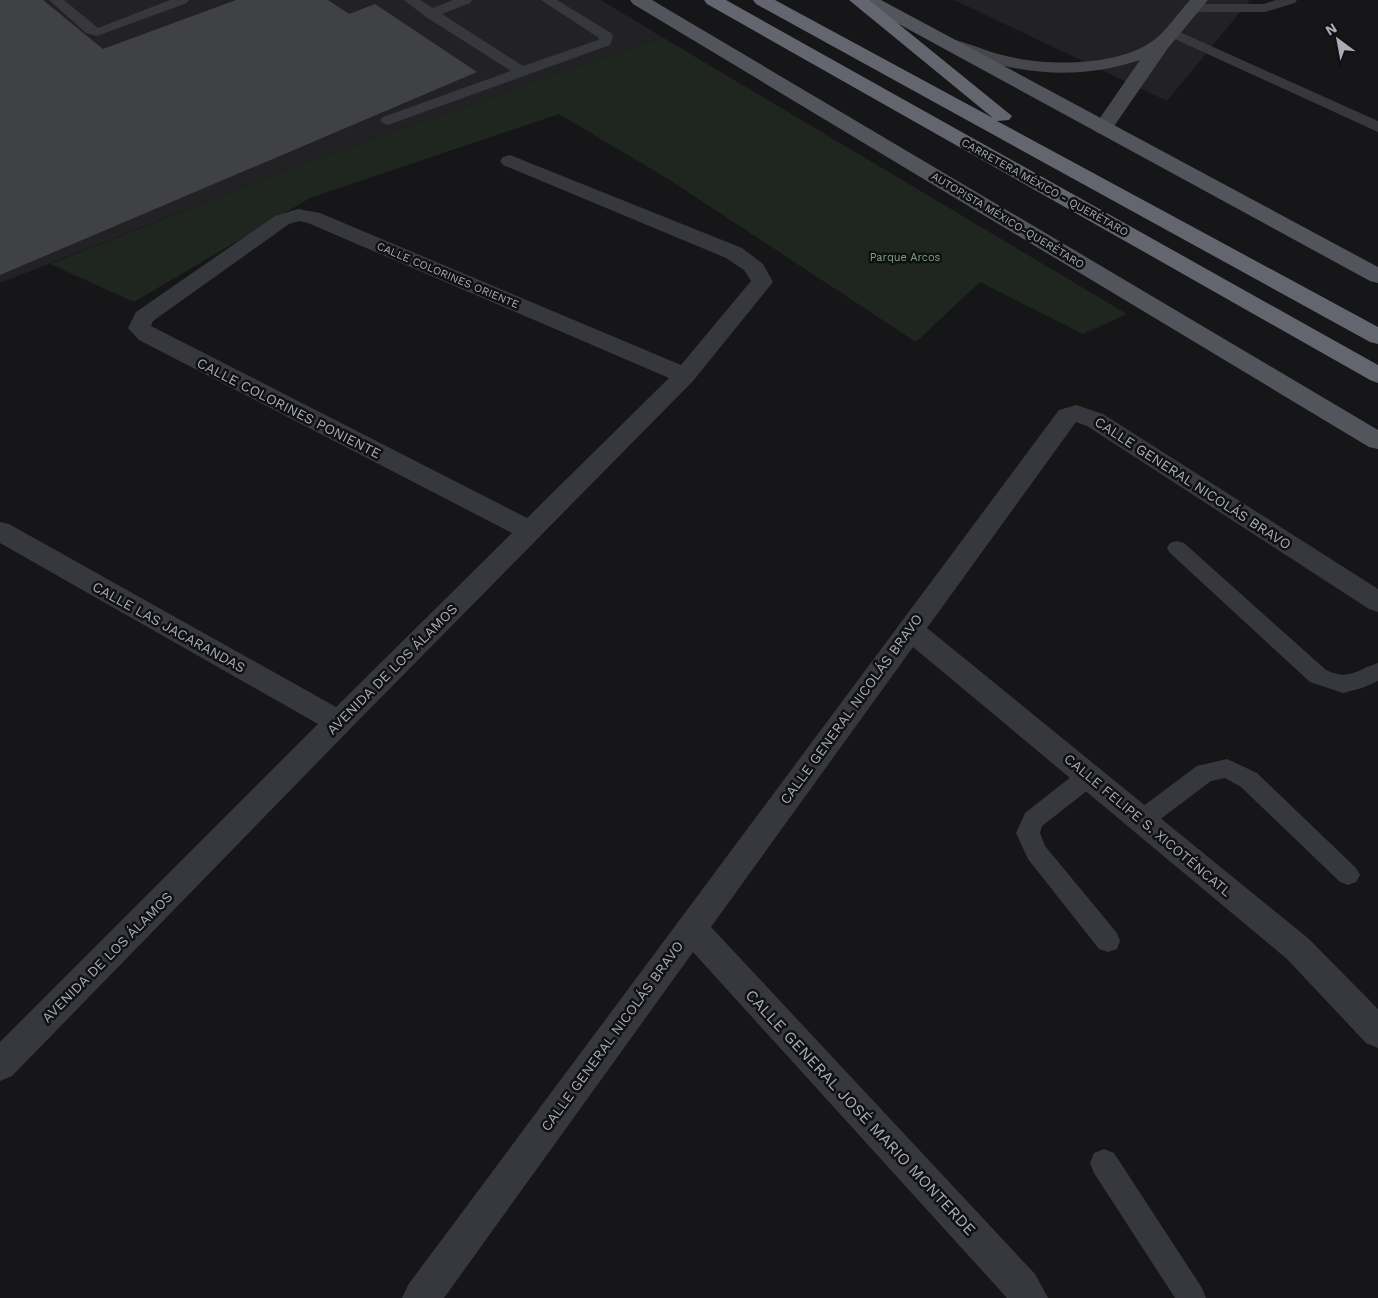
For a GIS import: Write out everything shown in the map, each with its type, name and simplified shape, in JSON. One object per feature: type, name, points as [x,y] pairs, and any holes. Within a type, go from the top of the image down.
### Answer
[{"type":"highway","name":"CARRETERA MÉXICO - QUERÉTARO","points":[[713,0],[1378,375]]},
{"type":"highway","points":[[762,0],[1378,337]]},
{"type":"highway","points":[[858,0],[1055,160]]},
{"type":"highway","points":[[1316,303],[1378,327]]},
{"type":"highway","points":[[1292,326],[1378,391]]},
{"type":"main road","name":"AUTOPISTA MÉXICO-QUERÉTARO","points":[[639,0],[1378,441]]},
{"type":"main road","points":[[868,0],[1378,276]]},
{"type":"street","points":[[1103,128],[1166,38],[1196,4]]},
{"type":"street","points":[[951,44],[987,58],[1058,68],[1114,63],[1132,58],[1166,38]]},
{"type":"street","name":"AVENIDA DE LOS ÁLAMOS","points":[[0,1065],[685,376],[762,282],[760,272],[734,253],[510,161]]},
{"type":"street","name":"CALLE COLORINES ORIENTE","points":[[217,266],[282,220],[298,215],[313,217],[685,376]]},
{"type":"street","name":"CALLE COLORINES PONIENTE","points":[[217,266],[144,317],[139,328],[147,335],[531,531]]},
{"type":"street","name":"CALLE GENERAL NICOLÁS BRAVO","points":[[421,1298],[1067,416],[1076,413],[1095,420],[1378,602]]},
{"type":"street","name":"CALLE LAS JACARANDAS","points":[[0,532],[339,722]]},
{"type":"street","name":"CALLE FELIPE S. XICOTÉNCATL","points":[[910,629],[1298,949],[1378,1032]]},
{"type":"street","name":"CALLE GENERAL JOSÉ MARIO MONTERDE","points":[[692,928],[1022,1287],[1029,1298]]},
{"type":"lane","points":[[56,0],[91,30],[97,32],[182,0]]},
{"type":"lane","points":[[411,0],[522,72]]},
{"type":"lane","points":[[431,14],[465,0]]},
{"type":"lane","points":[[388,120],[605,42],[606,36],[548,0]]},
{"type":"lane","points":[[1196,4],[1265,8],[1283,4],[1290,0]]},
{"type":"lane","points":[[1166,38],[1378,127]]},
{"type":"lane","points":[[1177,548],[1318,676],[1336,684],[1353,684],[1378,671]]},
{"type":"lane","points":[[1142,820],[1205,773],[1228,768],[1249,780],[1348,875]]},
{"type":"lane","points":[[1089,776],[1033,820],[1028,833],[1036,852],[1108,941]]},
{"type":"lane","points":[[1104,1163],[1192,1298]]},
{"type":"shaded area","points":[[0,0],[601,0],[662,37],[302,164],[0,283]]},
{"type":"shaded area","points":[[954,0],[1250,0],[1167,101]]},
{"type":"green space","name":"Parque Arcos","points":[[662,37],[1127,314],[1083,334],[980,282],[916,342],[668,179],[559,114],[310,198],[134,302],[50,264],[302,164]]},
{"type":"building","points":[[0,0],[43,0],[103,49],[236,0],[328,0],[349,14],[375,4],[477,72],[0,275]]}]
